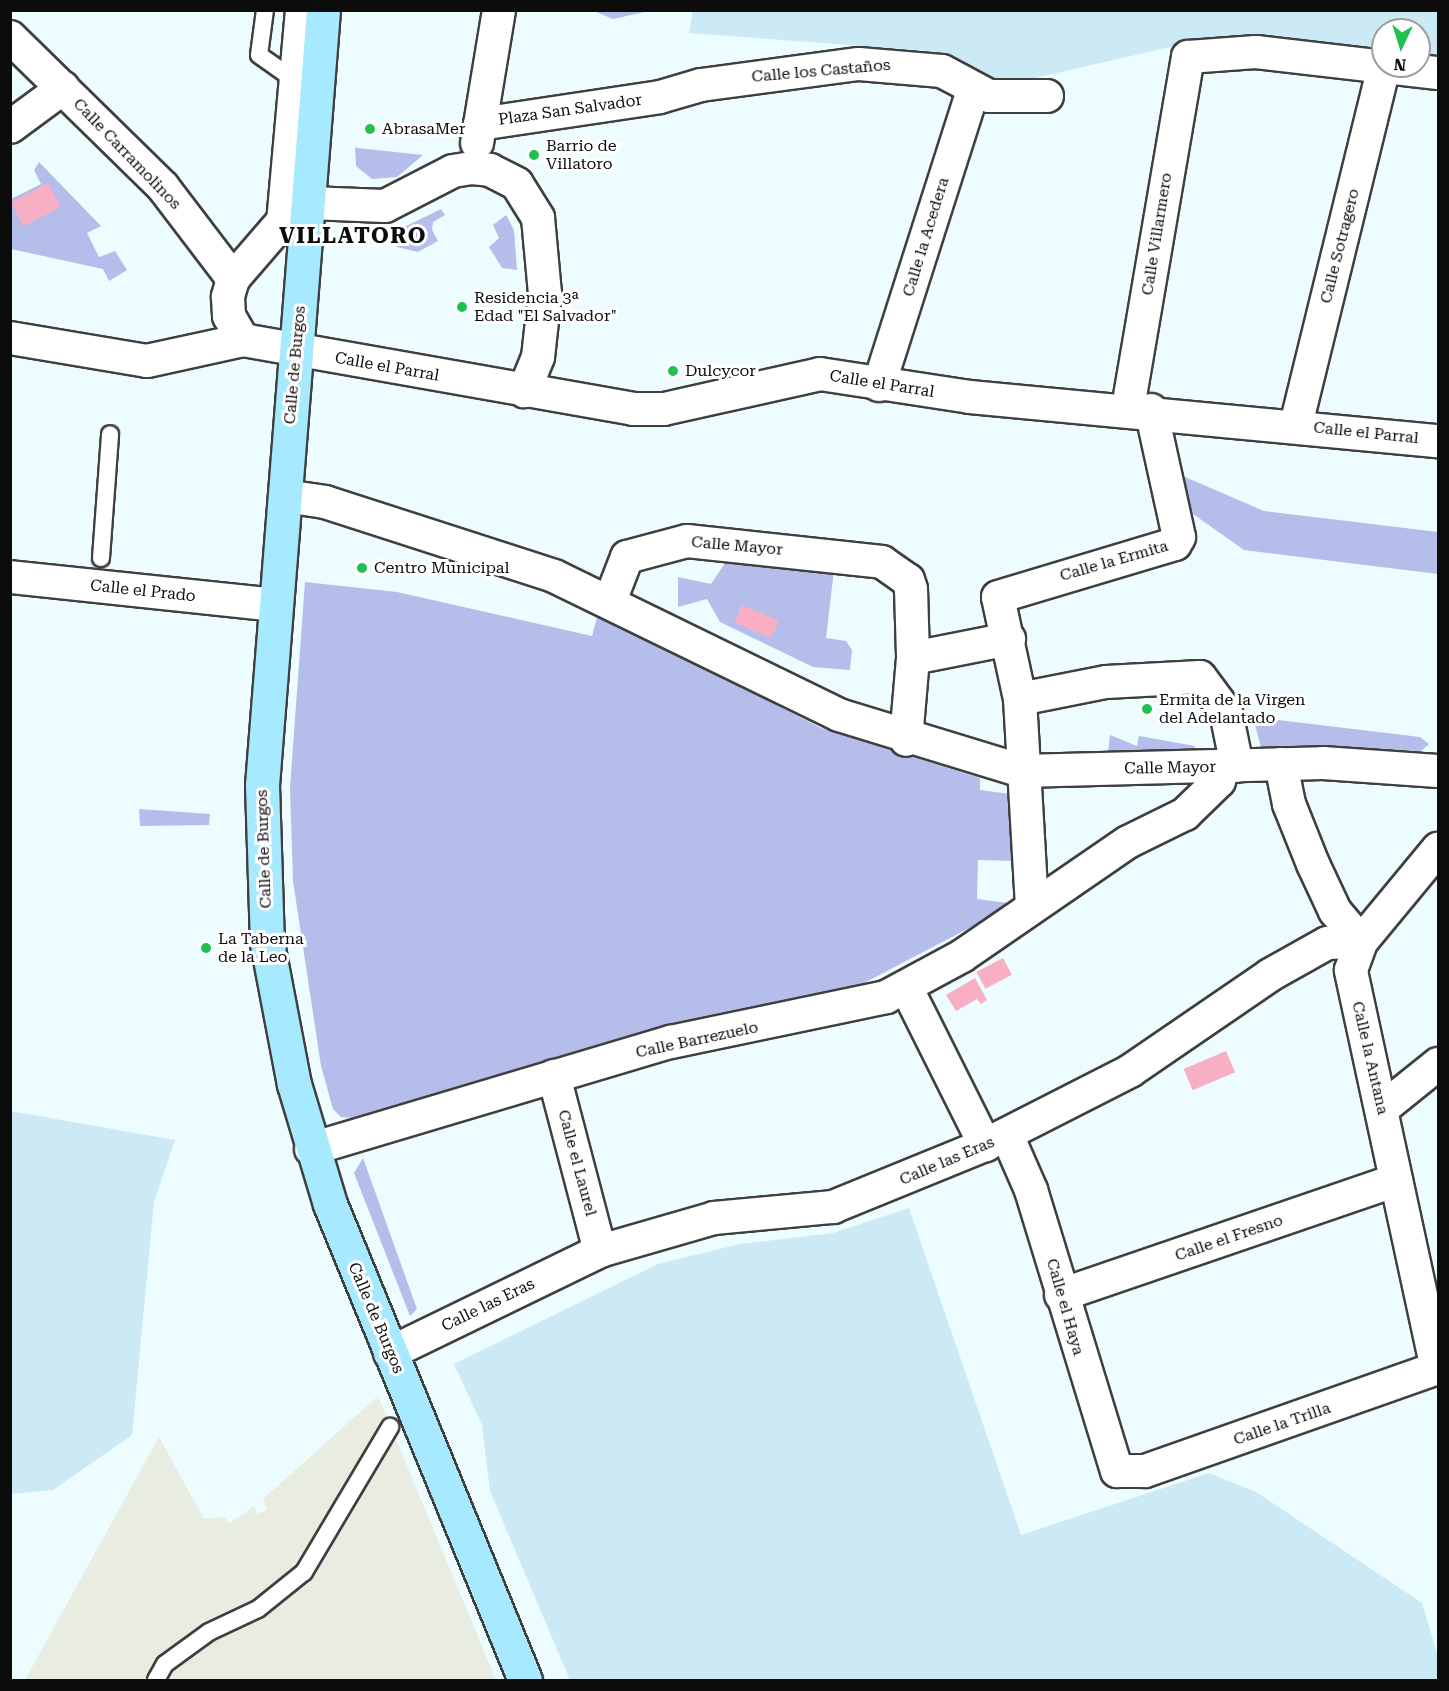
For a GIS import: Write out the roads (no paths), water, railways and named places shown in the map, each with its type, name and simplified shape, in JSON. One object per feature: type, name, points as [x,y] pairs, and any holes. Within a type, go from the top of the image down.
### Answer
[{"type":"street","name":"Calle de Burgos","points":[[302,10],[296,81],[297,352],[261,785],[267,943],[311,1149],[390,1353],[525,1680]]},
{"type":"street","name":"Calle de Burgos","points":[[296,212],[323,10]]},
{"type":"street","points":[[472,168],[499,10]]},
{"type":"street","name":"Calle Carramolinos","points":[[10,37],[163,187],[233,279]]},
{"type":"street","name":"Calle Villarmero","points":[[1140,409],[1186,60],[1256,52],[1371,65]]},
{"type":"street","name":"Calle los Castaños","points":[[660,97],[745,78],[882,63],[957,75],[973,90],[989,96],[1047,96]]},
{"type":"street","name":"Calle Sotragero","points":[[1296,425],[1381,78]]},
{"type":"street","points":[[10,127],[63,88]]},
{"type":"street","name":"Calle la Acedera","points":[[879,385],[973,90]]},
{"type":"street","name":"Plaza San Salvador","points":[[480,124],[660,97]]},
{"type":"street","points":[[243,340],[228,309],[233,279],[296,212],[385,206],[453,171],[472,168],[490,170],[517,184],[538,218],[545,283],[538,357],[524,392]]},
{"type":"street","points":[[10,338],[147,361],[243,340],[297,352]]},
{"type":"street","name":"Calle el Parral","points":[[297,352],[524,392],[646,410],[804,376],[970,398],[1140,409],[1438,441]]},
{"type":"street","name":"Calle la Ermita","points":[[1022,771],[1020,699],[1009,639],[998,597],[1007,591],[1168,549],[1179,537],[1140,409]]},
{"type":"street","name":"Calle Mayor","points":[[285,496],[325,502],[477,550],[610,601],[829,711],[906,740],[1022,771],[1281,764],[1438,771]]},
{"type":"street","name":"Calle Mayor","points":[[610,601],[627,557],[687,541],[882,562],[908,580],[913,658],[906,740]]},
{"type":"street","name":"Calle el Prado","points":[[10,577],[275,605]]},
{"type":"street","points":[[913,658],[1009,639]]},
{"type":"street","points":[[1020,699],[1106,682],[1182,674],[1200,677],[1226,712],[1230,766]]},
{"type":"street","points":[[1281,764],[1289,804],[1313,864],[1335,911],[1361,942],[1438,849]]},
{"type":"street","name":"Calle Barrezuelo","points":[[311,1149],[671,1042],[837,1010],[906,987],[1032,907],[1128,842],[1198,805],[1230,766]]},
{"type":"street","points":[[1022,771],[1032,907]]},
{"type":"street","name":"Calle la Antana","points":[[1361,942],[1352,961],[1353,983],[1438,1369]]},
{"type":"street","name":"Calle las Eras","points":[[390,1353],[600,1251],[714,1218],[833,1207],[996,1140],[1130,1071],[1289,964],[1327,943],[1361,942]]},
{"type":"street","name":"Calle el Haya","points":[[906,987],[996,1140],[1031,1190],[1110,1461],[1125,1474]]},
{"type":"street","points":[[1382,1109],[1438,1064]]},
{"type":"street","name":"Calle el Laurel","points":[[554,1076],[600,1251]]},
{"type":"street","name":"Calle el Fresno","points":[[1061,1295],[1396,1180]]},
{"type":"street","name":"Calle la Trilla","points":[[1125,1474],[1438,1369]]},
{"type":"lane","points":[[265,10],[259,55],[296,81]]},
{"type":"lane","points":[[101,558],[110,434]]},
{"type":"lane","points":[[156,1680],[165,1664],[209,1632],[258,1609],[304,1572],[390,1427]]},
{"type":"place","name":"AbrasaMer","points":[[370,129]]},
{"type":"place","name":"Barrio de Villatoro","points":[[534,155]]},
{"type":"place","name":"Residencia 3ª Edad \"El Salvador\"","points":[[462,307]]},
{"type":"place","name":"Dulcycor","points":[[673,371]]},
{"type":"place","name":"Centro Municipal","points":[[362,568]]},
{"type":"place","name":"Ermita de la Virgen del Adelantado","points":[[1147,709]]},
{"type":"place","name":"La Taberna de la Leo","points":[[206,948]]},
{"type":"district","name":"VILLATORO","points":[[353,236]]}]
